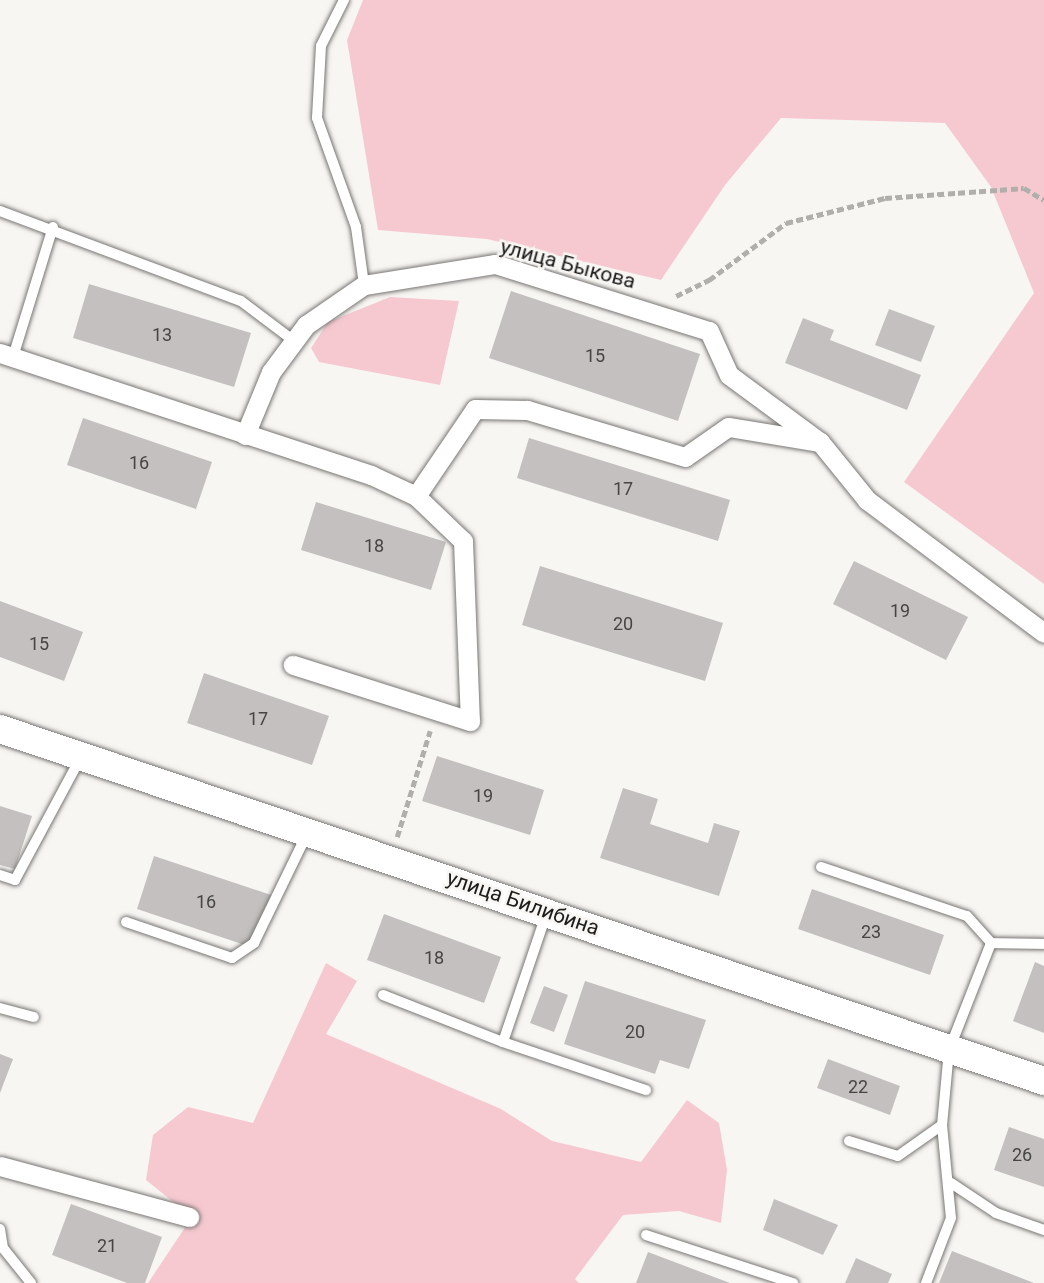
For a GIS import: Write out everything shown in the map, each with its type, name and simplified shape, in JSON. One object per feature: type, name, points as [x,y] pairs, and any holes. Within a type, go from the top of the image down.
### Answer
[{"type":"street","name":"улица Быкова","points":[[245,435],[271,372],[306,325],[364,285],[495,264],[631,304],[709,331],[729,375],[820,442],[867,500],[1044,633]]},
{"type":"street","points":[[7,355],[415,495],[463,541],[470,721],[293,665]]},
{"type":"street","points":[[415,495],[475,409],[527,410],[685,457],[728,426],[820,442]]},
{"type":"street","name":"улица Билибина","points":[[0,729],[390,857],[1044,1081]]},
{"type":"street","points":[[0,1166],[189,1217]]},
{"type":"lane","points":[[344,0],[321,46],[317,118],[356,228],[364,285]]},
{"type":"lane","points":[[0,211],[53,227],[241,301],[294,341]]},
{"type":"lane","points":[[7,355],[53,227]]},
{"type":"lane","points":[[0,875],[15,880],[81,757]]},
{"type":"lane","points":[[125,922],[232,958],[254,943],[309,830]]},
{"type":"lane","points":[[821,867],[967,916],[991,943],[1044,944]]},
{"type":"lane","points":[[503,1042],[547,912]]},
{"type":"lane","points":[[926,1283],[951,1218],[951,1183],[942,1125],[949,1050],[991,943]]},
{"type":"lane","points":[[383,995],[503,1042],[646,1090]]},
{"type":"lane","points":[[0,1008],[34,1017]]},
{"type":"lane","points":[[849,1141],[898,1156],[942,1125]]},
{"type":"lane","points":[[951,1183],[996,1213],[1044,1230]]},
{"type":"lane","points":[[0,1229],[3,1248],[31,1283]]},
{"type":"lane","points":[[646,1235],[793,1283]]},
{"type":"path","points":[[631,304],[682,295],[786,223],[811,216],[885,198],[1024,188],[1044,200]]},
{"type":"path","points":[[390,857],[437,711]]},
{"type":"shaded area","points":[[363,0],[1044,0],[1044,584],[904,482],[1034,293],[991,187],[945,123],[781,118],[725,185],[661,280],[487,239],[378,230],[347,40]]},
{"type":"shaded area","points":[[390,297],[459,301],[440,385],[319,362],[311,348],[328,322]]},
{"type":"shaded area","points":[[326,963],[357,981],[326,1034],[501,1109],[552,1141],[641,1162],[687,1100],[719,1123],[727,1170],[721,1223],[679,1211],[623,1215],[575,1279],[579,1283],[148,1283],[192,1217],[146,1180],[153,1135],[188,1107],[253,1123]]},
{"type":"building","points":[[89,284],[251,333],[234,387],[73,338]]},
{"type":"building","points":[[511,291],[700,354],[678,421],[489,358]]},
{"type":"building","points":[[889,309],[935,326],[921,362],[875,345]]},
{"type":"building","points":[[803,318],[834,330],[830,340],[921,375],[907,410],[785,363]]},
{"type":"building","points":[[83,418],[212,462],[196,509],[67,465]]},
{"type":"building","points":[[529,438],[730,500],[718,541],[517,478]]},
{"type":"building","points":[[316,502],[446,542],[431,590],[301,550]]},
{"type":"building","points":[[854,561],[968,617],[946,660],[833,604]]},
{"type":"building","points":[[540,566],[723,623],[705,681],[522,625]]},
{"type":"building","points":[[0,601],[83,632],[64,681],[0,657]]},
{"type":"building","points":[[204,673],[329,716],[312,765],[187,723]]},
{"type":"building","points":[[437,756],[544,790],[530,835],[422,801]]},
{"type":"building","points":[[623,788],[658,799],[650,824],[708,843],[714,823],[740,831],[719,896],[600,858]]},
{"type":"building","points":[[0,806],[32,816],[15,869],[0,865]]},
{"type":"building","points":[[154,856],[274,896],[257,949],[137,909]]},
{"type":"building","points":[[812,889],[944,935],[930,975],[798,929]]},
{"type":"building","points":[[384,914],[501,957],[484,1003],[367,960]]},
{"type":"building","points":[[1035,962],[1044,966],[1044,1033],[1013,1021]]},
{"type":"building","points":[[585,981],[706,1020],[689,1069],[660,1060],[655,1074],[564,1044]]},
{"type":"building","points":[[544,986],[568,995],[554,1032],[530,1023]]},
{"type":"building","points":[[0,1054],[13,1059],[0,1093]]},
{"type":"building","points":[[828,1059],[900,1086],[890,1115],[817,1088]]},
{"type":"building","points":[[1009,1127],[1044,1139],[1044,1187],[994,1170]]},
{"type":"building","points":[[774,1199],[838,1225],[823,1255],[763,1230]]},
{"type":"building","points":[[71,1204],[162,1237],[145,1283],[127,1283],[52,1255]]},
{"type":"building","points":[[952,1251],[1034,1283],[939,1283]]},
{"type":"building","points":[[648,1252],[730,1283],[636,1283]]},
{"type":"building","points":[[856,1258],[892,1274],[888,1283],[845,1283]]}]
